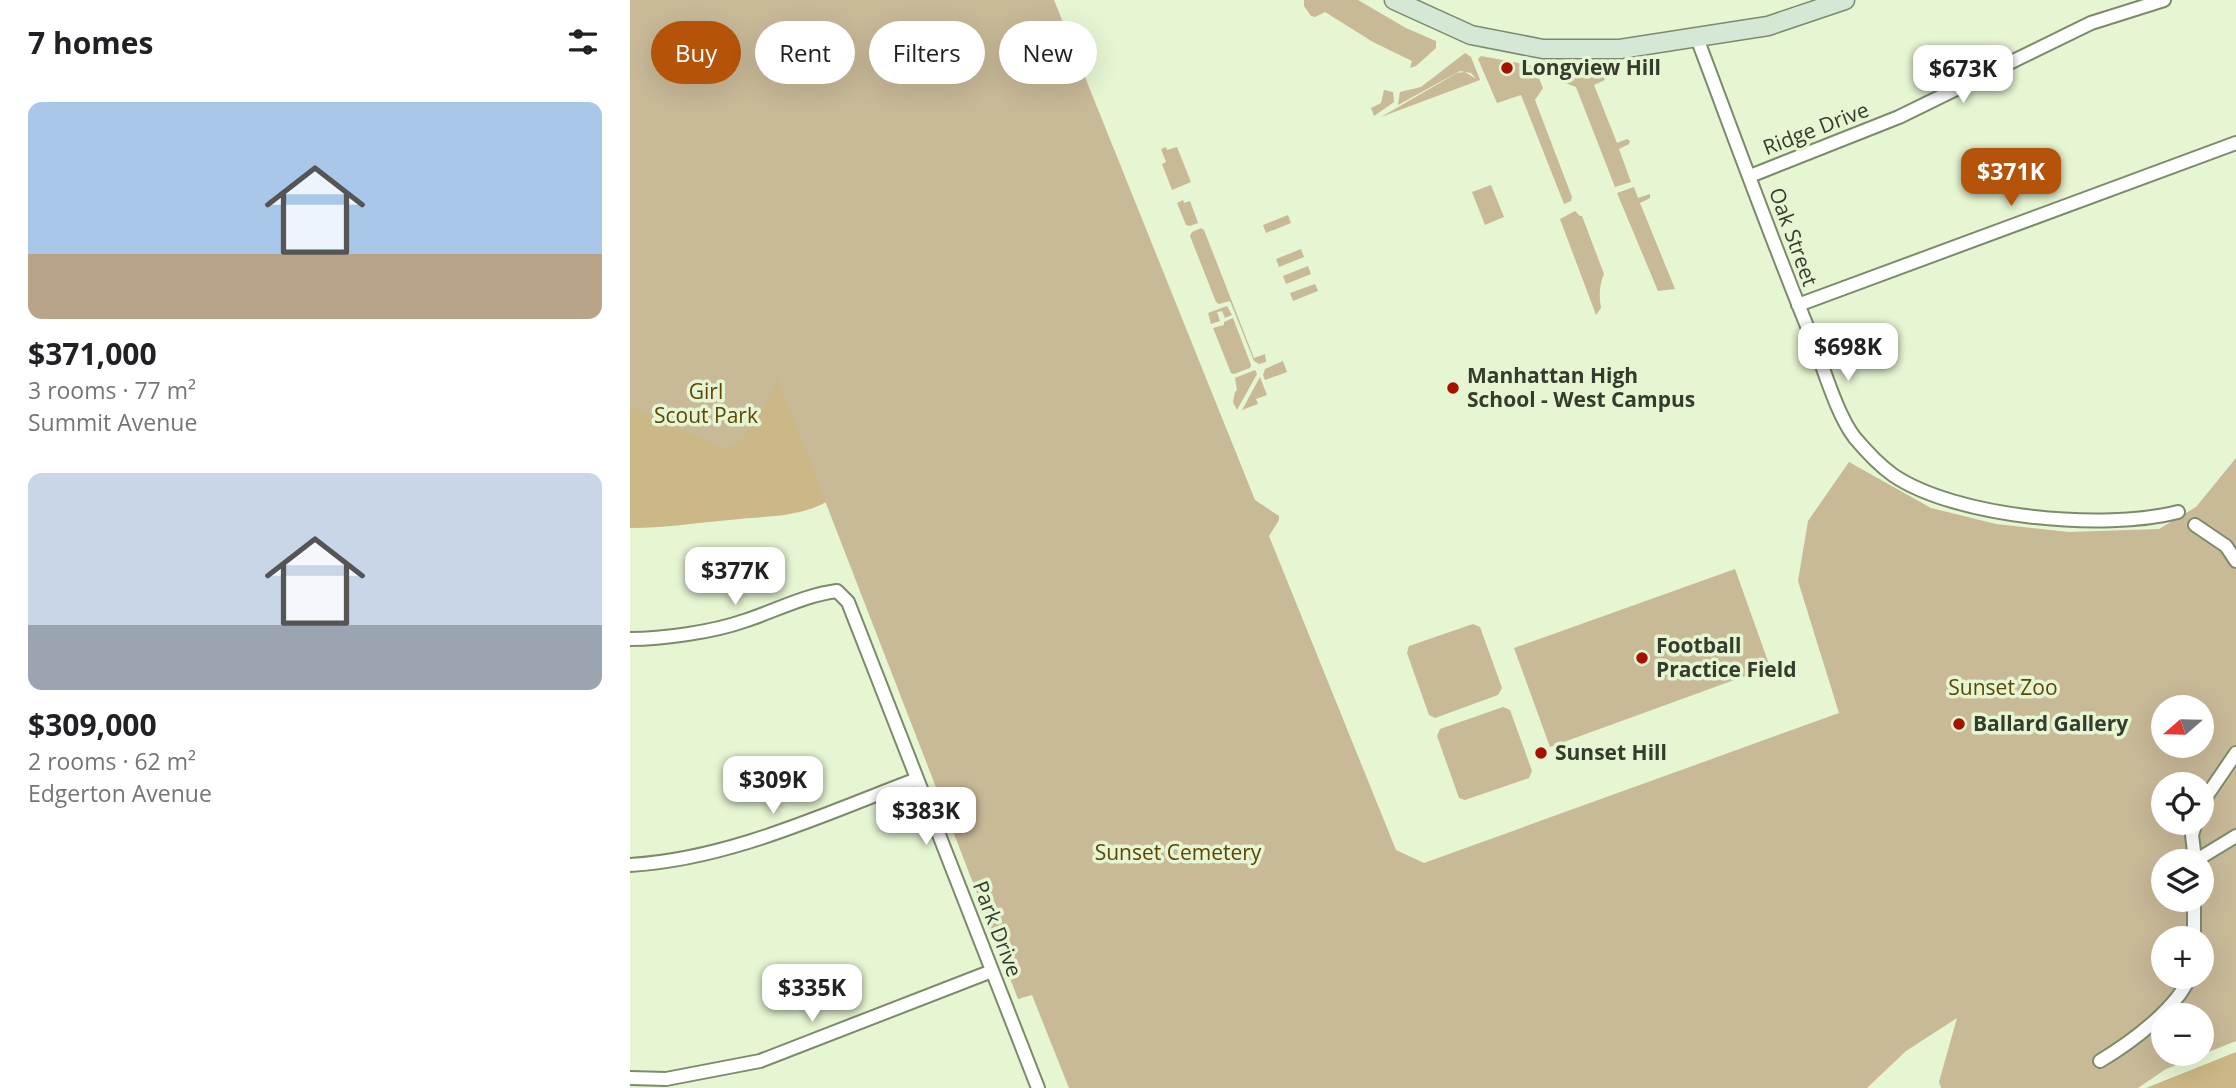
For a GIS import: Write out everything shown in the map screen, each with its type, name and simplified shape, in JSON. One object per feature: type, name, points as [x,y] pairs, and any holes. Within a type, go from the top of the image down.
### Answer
[{"type":"street","points":[[1394,0],[1471,35],[1543,49],[1620,49],[1697,38],[1768,26],[1845,0]]},
{"type":"street","name":"Ridge Drive","points":[[1750,176],[1899,117],[2091,23],[2164,0]]},
{"type":"street","name":"Oak Street","points":[[1697,38],[1846,424],[1870,454],[1894,475],[1944,499],[1981,509],[2052,519],[2128,519],[2178,512]]},
{"type":"street","points":[[1798,304],[2236,143]]},
{"type":"street","points":[[2195,526],[2226,546],[2236,561]]},
{"type":"street","name":"Park Drive","points":[[630,639],[657,639],[740,623],[819,593],[838,591],[848,602],[1038,1088]]},
{"type":"street","points":[[2214,785],[2236,753]]},
{"type":"street","points":[[630,865],[657,864],[703,855],[758,839],[917,779]]},
{"type":"street","points":[[2213,849],[2236,836]]},
{"type":"street","points":[[630,1078],[666,1079],[760,1061],[992,971]]},
{"type":"street","points":[[2100,1060],[2120,1049],[2178,999],[2183,989]]},
{"type":"green space","name":"Sunset Cemetery","points":[[630,0],[1054,0],[1062,21],[999,21],[999,84],[1088,84],[1255,500],[1279,516],[1269,536],[1396,850],[1424,863],[1839,713],[1798,581],[1808,521],[1849,462],[1931,508],[1996,524],[2069,532],[2159,529],[2196,507],[2236,458],[2236,1041],[2214,1050],[2214,1003],[2151,1003],[2151,1066],[2174,1066],[2138,1088],[1941,1088],[1939,1082],[1957,1018],[1906,1051],[1867,1088],[1069,1088],[1032,995],[1018,999],[815,475],[630,487]]},
{"type":"green space","points":[[1304,0],[1358,0],[1406,28],[1436,41],[1436,48],[1410,68],[1412,61],[1373,42],[1325,12],[1311,16],[1304,6]]},
{"type":"green space","points":[[1465,53],[1471,57],[1480,80],[1381,117],[1457,73],[1465,72],[1476,79],[1471,73],[1460,71],[1398,105],[1400,92],[1421,87]]},
{"type":"green space","points":[[1481,56],[1534,66],[1543,88],[1535,100],[1572,197],[1571,201],[1564,204],[1521,95],[1497,103],[1478,59]]},
{"type":"green space","points":[[1561,66],[1601,67],[1605,80],[1594,85],[1617,143],[1627,139],[1630,141],[1619,149],[1631,182],[1615,187],[1576,87],[1560,81]]},
{"type":"green space","points":[[1384,90],[1393,92],[1394,102],[1374,116],[1371,108],[1381,103]]},
{"type":"green space","points":[[1166,147],[1167,150],[1177,147],[1191,182],[1172,190],[1162,164],[1166,162],[1161,149]]},
{"type":"green space","points":[[1491,185],[1504,217],[1485,225],[1472,192]]},
{"type":"green space","points":[[1634,187],[1638,198],[1650,194],[1650,198],[1640,203],[1675,289],[1658,291],[1617,193]]},
{"type":"green space","points":[[1183,200],[1184,203],[1190,201],[1198,223],[1186,225],[1177,203]]},
{"type":"green space","points":[[1575,211],[1582,216],[1604,274],[1600,291],[1601,308],[1596,315],[1560,219]]},
{"type":"green space","points":[[1288,215],[1291,223],[1266,233],[1263,225]]},
{"type":"green space","points":[[1201,228],[1254,358],[1265,354],[1266,362],[1259,364],[1254,361],[1230,301],[1219,304],[1216,302],[1190,236]]},
{"type":"green space","points":[[1301,249],[1304,257],[1279,267],[1276,259]]},
{"type":"green space","points":[[1308,266],[1311,274],[1286,284],[1283,276]]},
{"type":"green space","points":[[1315,284],[1318,291],[1293,301],[1290,293]]},
{"type":"green space","points":[[1227,306],[1232,315],[1225,318],[1222,311],[1217,312],[1220,321],[1211,324],[1208,313]]},
{"type":"green space","points":[[1233,318],[1251,365],[1250,368],[1234,374],[1231,373],[1213,328],[1224,325],[1224,322]]},
{"type":"green space","points":[[1283,361],[1287,372],[1265,380],[1265,369]]},
{"type":"green space","points":[[1255,370],[1257,374],[1237,410],[1233,402],[1237,390],[1235,378]]},
{"type":"green space","points":[[1260,377],[1267,395],[1256,399],[1258,404],[1242,410]]},
{"type":"green space","name":"Football Practice Field","points":[[1735,569],[1770,667],[1550,747],[1514,648]]},
{"type":"green space","points":[[1473,624],[1480,627],[1502,688],[1498,695],[1435,718],[1429,715],[1407,653],[1409,646]]},
{"type":"green space","points":[[1503,707],[1510,710],[1532,771],[1529,778],[1465,800],[1459,798],[1437,736],[1440,729]]},
{"type":"shaded area","points":[[778,379],[826,502],[779,516],[630,528],[630,406],[727,450],[751,428]]},
{"type":"shaded area","points":[[2236,1052],[2236,1088],[2146,1088],[2201,1066],[2214,1066],[2214,1061]]},
{"type":"place","name":"Longview Hill","points":[[1507,68]]},
{"type":"place","name":"Manhattan High School - West Campus","points":[[1453,388]]},
{"type":"place","name":"Football Practice Field","points":[[1642,658]]},
{"type":"place","name":"Ballard Gallery","points":[[1959,724]]},
{"type":"place","name":"Sunset Hill","points":[[1541,753]]},
{"type":"park label","name":"Girl Scout Park","points":[[706,404]]},
{"type":"park label","name":"Sunset Zoo","points":[[2003,688]]}]
